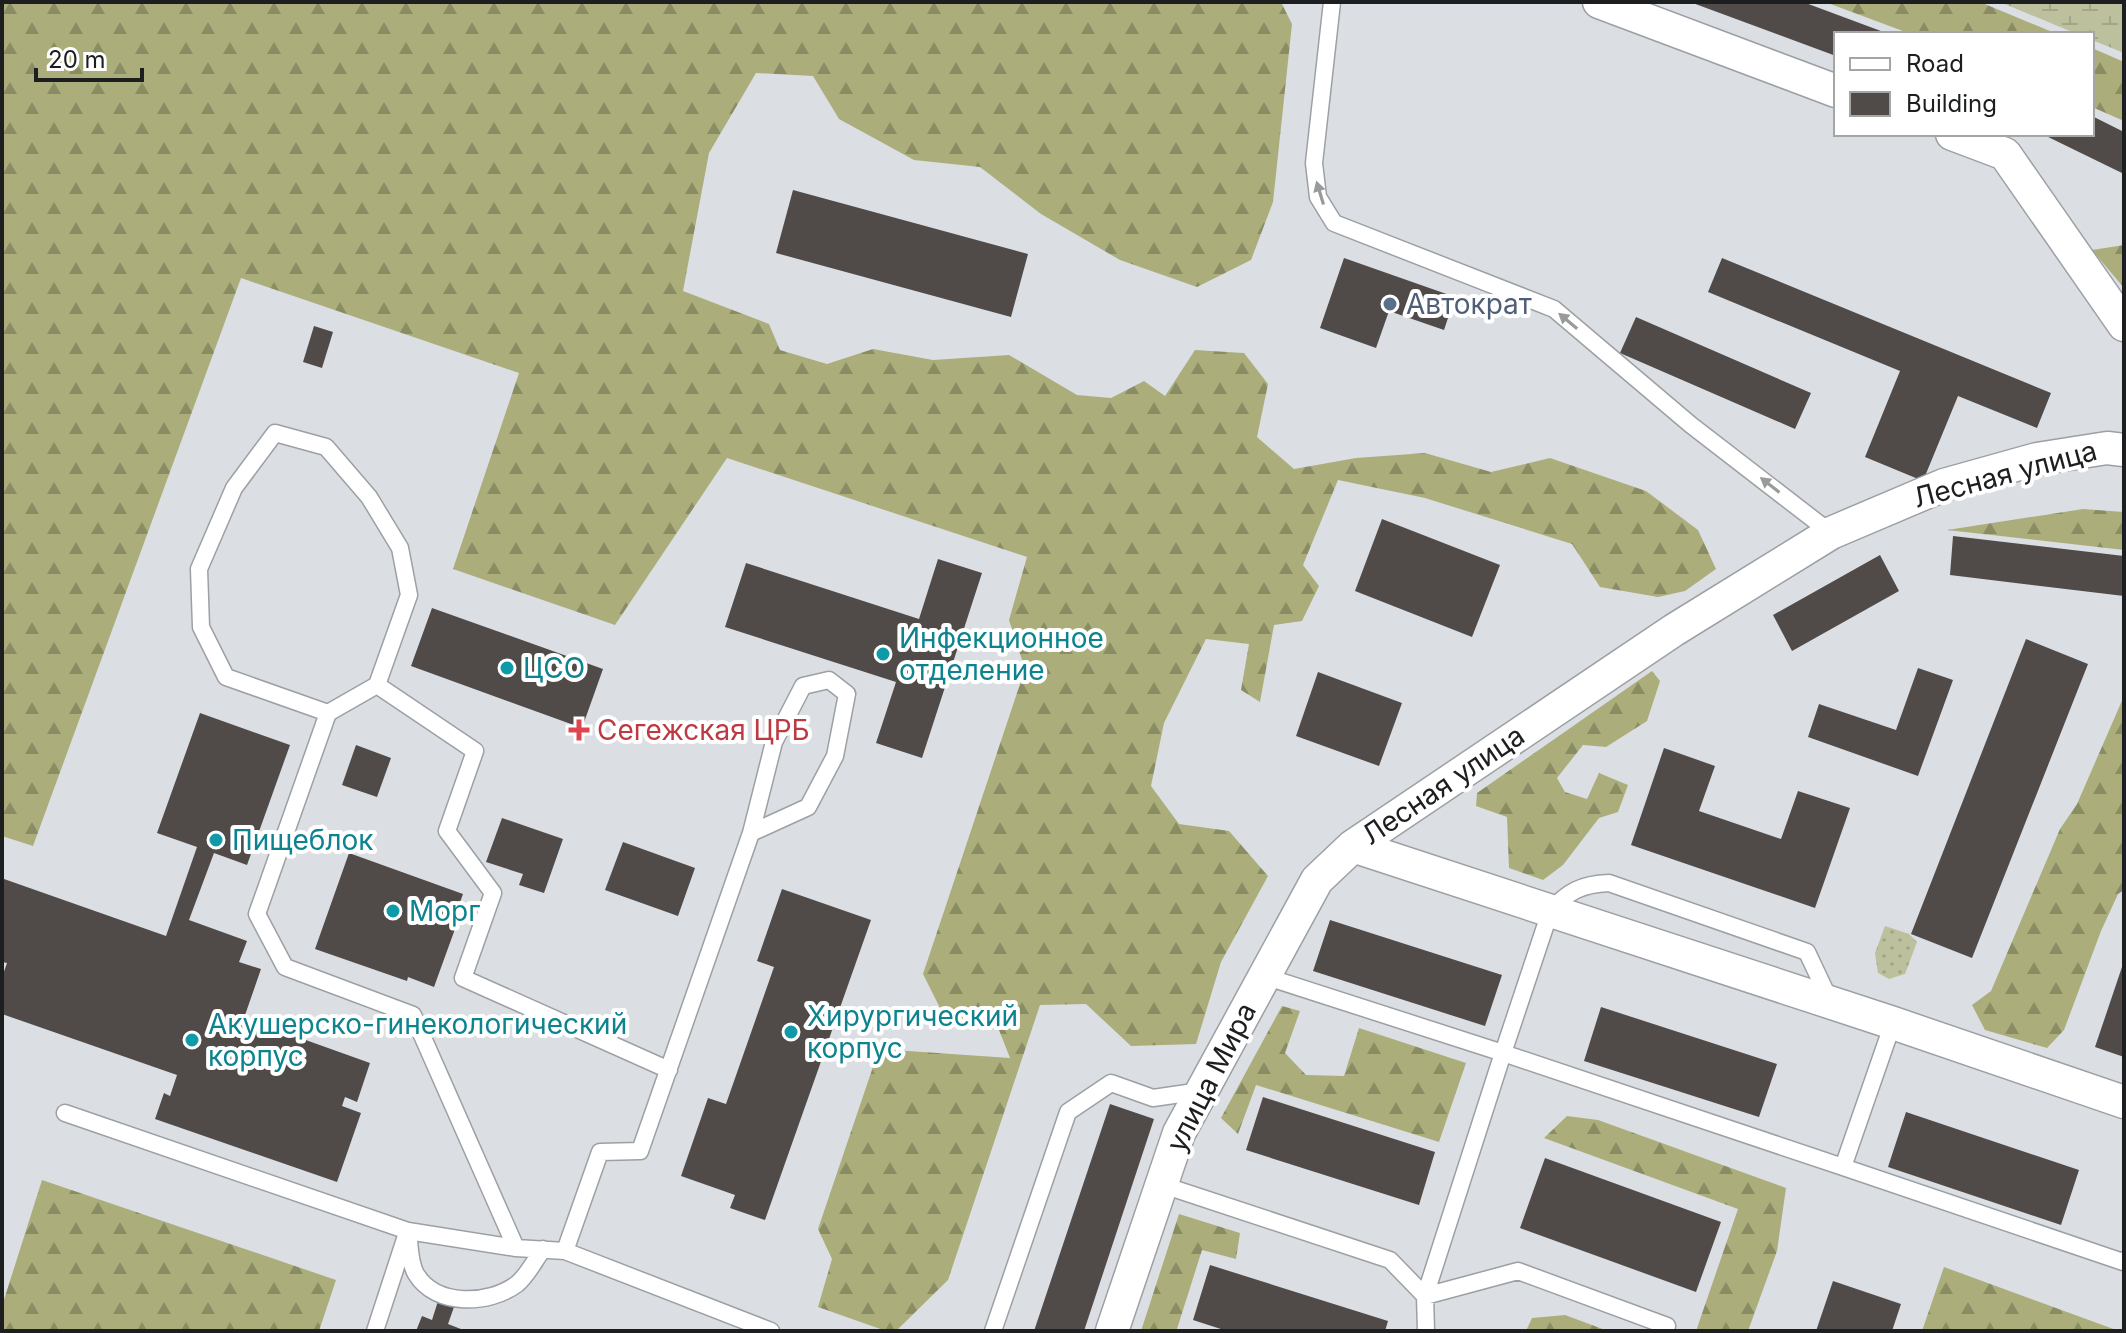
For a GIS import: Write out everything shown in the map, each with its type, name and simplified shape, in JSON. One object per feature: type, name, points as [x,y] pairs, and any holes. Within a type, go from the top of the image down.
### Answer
[{"type":"street","points":[[1599,2],[1834,90]]},
{"type":"street","points":[[1957,136],[2005,154],[2124,325]]},
{"type":"street","name":"Лесная улица","points":[[1353,846],[1674,630],[1831,533],[1944,485],[2037,459],[2118,443]]},
{"type":"street","name":"Лесная улица","points":[[1353,846],[2124,1102]]},
{"type":"street","name":"улица Мира","points":[[1112,1331],[1179,1133],[1317,880],[1353,846]]},
{"type":"lane","points":[[1332,2],[1314,163],[1318,197],[1334,223],[1554,309],[1691,425],[1831,533]]},
{"type":"lane","points":[[328,713],[226,677],[201,627],[199,569],[234,488],[275,433],[326,447],[369,497],[400,548],[409,595],[377,685],[328,713],[257,914],[285,967],[413,1015],[516,1248]]},
{"type":"lane","points":[[565,1251],[600,1152],[640,1151],[751,833],[774,742],[803,686],[829,680],[847,694],[835,756],[808,807],[751,833]]},
{"type":"lane","points":[[377,685],[475,751],[447,831],[493,893],[463,978],[669,1070]]},
{"type":"lane","points":[[1426,1331],[1425,1296],[1550,912],[1557,903],[1584,884],[1609,883],[1807,952],[1831,1003]]},
{"type":"lane","points":[[1264,976],[2124,1262]]},
{"type":"lane","points":[[1843,1167],[1893,1023]]},
{"type":"lane","points":[[993,1331],[1068,1112],[1111,1083],[1153,1098],[1201,1091]]},
{"type":"lane","points":[[65,1113],[408,1231],[516,1248],[565,1251],[771,1331]]},
{"type":"lane","points":[[1160,1184],[1390,1260],[1425,1296]]},
{"type":"lane","points":[[408,1231],[416,1274],[433,1290],[465,1301],[494,1297],[519,1283],[543,1249]]},
{"type":"lane","points":[[375,1331],[408,1231]]},
{"type":"lane","points":[[1425,1296],[1518,1271],[1667,1326]]},
{"type":"green space","points":[[2,2],[1281,2],[1292,24],[1273,202],[1251,260],[1197,287],[1120,260],[1041,214],[980,167],[914,160],[839,119],[813,76],[756,73],[709,153],[683,291],[769,324],[780,350],[827,364],[873,349],[933,360],[1009,355],[1077,395],[1111,398],[1144,381],[1165,396],[1195,350],[1244,353],[1268,384],[1257,437],[1294,469],[1356,458],[1425,453],[1491,472],[1550,458],[1646,491],[1698,530],[1716,569],[1685,591],[1658,597],[1600,587],[1572,544],[1425,498],[1338,480],[1303,565],[1319,586],[1302,621],[1274,625],[1260,702],[1241,690],[1249,644],[1206,639],[1164,723],[1151,786],[1179,824],[1229,831],[1268,876],[1221,962],[1196,1044],[1131,1046],[1086,1004],[1040,1005],[948,1280],[896,1331],[886,1331],[818,1307],[832,1259],[818,1229],[879,1049],[1010,1058],[999,1030],[945,1018],[923,974],[1025,669],[1009,620],[1027,557],[727,458],[615,625],[453,569],[519,373],[241,278],[33,846],[2,836]]},
{"type":"green space","points":[[1825,2],[1980,2],[2052,32],[1906,32]]},
{"type":"green space","points":[[2000,2],[2124,2],[2124,53],[2094,41],[2094,32],[2072,32]]},
{"type":"green space","points":[[2094,49],[2124,62],[2124,121],[2094,108]]},
{"type":"green space","points":[[2124,245],[2124,288],[2092,250]]},
{"type":"green space","points":[[2083,509],[2124,512],[2124,550],[1947,530]]},
{"type":"green space","points":[[1652,671],[1660,681],[1647,721],[1606,747],[1583,745],[1557,778],[1565,792],[1587,799],[1599,773],[1628,785],[1618,812],[1599,818],[1563,865],[1543,880],[1509,868],[1507,817],[1476,806],[1477,793]]},
{"type":"green space","points":[[2124,696],[2124,890],[2118,894],[2101,931],[2064,1030],[2047,1048],[1985,1030],[1972,1005],[1991,991],[2060,829],[2077,804]]},
{"type":"green space","points":[[1885,926],[1909,934],[1917,942],[1905,974],[1889,979],[1878,973],[1875,953]]},
{"type":"green space","points":[[1282,1006],[1300,1011],[1285,1053],[1306,1075],[1344,1076],[1359,1028],[1466,1063],[1439,1142],[1256,1085],[1238,1134],[1221,1118]]},
{"type":"green space","points":[[1567,1116],[1598,1120],[1786,1188],[1777,1251],[1748,1331],[1696,1331],[1738,1209],[1544,1138]]},
{"type":"green space","points":[[42,1180],[336,1280],[319,1331],[2,1331],[2,1306]]},
{"type":"green space","points":[[1179,1214],[1240,1233],[1236,1259],[1202,1250],[1177,1329],[1180,1331],[1141,1331]]},
{"type":"green space","points":[[1944,1267],[2119,1331],[1922,1331]]},
{"type":"green space","points":[[1565,1315],[1608,1331],[1526,1331],[1532,1318]]},
{"type":"building","points":[[1690,2],[1803,2],[1884,32],[1834,32],[1834,55]]},
{"type":"building","points":[[2094,117],[2124,132],[2124,174],[2046,136],[2094,136]]},
{"type":"building","points":[[793,190],[1028,254],[1011,317],[776,253]]},
{"type":"building","name":"Автократ","points":[[1344,258],[1455,297],[1444,330],[1389,311],[1376,348],[1320,328]]},
{"type":"building","points":[[1722,258],[2051,393],[2037,428],[1958,396],[1923,481],[1865,457],[1900,371],[1708,292]]},
{"type":"building","points":[[1636,317],[1811,393],[1795,429],[1620,353]]},
{"type":"building","points":[[314,326],[333,332],[322,368],[303,362]]},
{"type":"building","points":[[1382,519],[1500,565],[1472,637],[1355,591]]},
{"type":"building","points":[[1953,536],[2124,556],[2124,596],[1950,575]]},
{"type":"building","points":[[1880,555],[1899,591],[1792,651],[1773,615]]},
{"type":"building","name":"Инфекционное отделение","points":[[938,559],[982,573],[922,758],[876,743],[896,682],[725,627],[746,563],[919,619]]},
{"type":"building","name":"ЦСО","points":[[432,608],[603,669],[582,728],[411,666]]},
{"type":"building","points":[[2026,639],[2088,664],[1972,958],[1911,934]]},
{"type":"building","points":[[1918,668],[1953,680],[1918,776],[1808,737],[1819,704],[1896,730]]},
{"type":"building","points":[[1318,672],[1402,703],[1379,766],[1296,736]]},
{"type":"building","name":"Акушерско-гинекологический корпус","points":[[200,713],[290,745],[247,865],[214,853],[189,920],[247,941],[239,962],[261,969],[244,1018],[370,1063],[357,1102],[345,1097],[342,1106],[361,1113],[337,1182],[155,1119],[164,1093],[170,1096],[177,1075],[2,1014],[2,977],[7,963],[2,962],[4,879],[166,936],[197,847],[157,833]]},
{"type":"building","points":[[356,745],[391,758],[377,797],[342,785]]},
{"type":"building","points":[[1664,748],[1715,766],[1699,811],[1781,839],[1798,791],[1850,808],[1815,908],[1631,845]]},
{"type":"building","points":[[502,818],[563,839],[544,893],[519,885],[523,874],[486,862]]},
{"type":"building","points":[[623,842],[695,868],[678,916],[605,890]]},
{"type":"building","name":"Морг","points":[[349,853],[463,894],[451,927],[455,929],[434,987],[408,977],[407,981],[315,949]]},
{"type":"building","name":"Хирургический корпус","points":[[782,889],[871,920],[765,1220],[730,1208],[735,1195],[681,1176],[708,1098],[726,1104],[774,967],[757,961]]},
{"type":"building","points":[[1330,920],[1502,975],[1485,1026],[1313,971]]},
{"type":"building","points":[[2124,964],[2124,1057],[2095,1047]]},
{"type":"building","points":[[1601,1007],[1777,1064],[1759,1117],[1584,1061]]},
{"type":"building","points":[[1263,1097],[1435,1152],[1419,1205],[1246,1150]]},
{"type":"building","points":[[1110,1104],[1154,1119],[1084,1331],[1034,1331]]},
{"type":"building","points":[[1906,1112],[2079,1170],[2061,1225],[1888,1167]]},
{"type":"building","points":[[1545,1158],[1721,1222],[1696,1292],[1520,1228]]},
{"type":"building","points":[[1210,1265],[1388,1321],[1385,1331],[1227,1331],[1193,1320]]},
{"type":"building","points":[[1833,1281],[1901,1304],[1892,1331],[1816,1331]]},
{"type":"building","points":[[438,1301],[454,1307],[448,1324],[466,1331],[416,1331],[422,1316],[432,1320]]},
{"type":"place","name":"Автократ","points":[[1390,304]]},
{"type":"place","name":"Инфекционное отделение","points":[[883,654]]},
{"type":"place","name":"ЦСО","points":[[507,668]]},
{"type":"place","name":"Сегежская ЦРБ","points":[[579,730]]},
{"type":"place","name":"Пищеблок","points":[[216,840]]},
{"type":"place","name":"Морг","points":[[393,911]]},
{"type":"place","name":"Хирургический корпус","points":[[791,1032]]},
{"type":"place","name":"Акушерско-гинекологический корпус","points":[[192,1040]]}]
